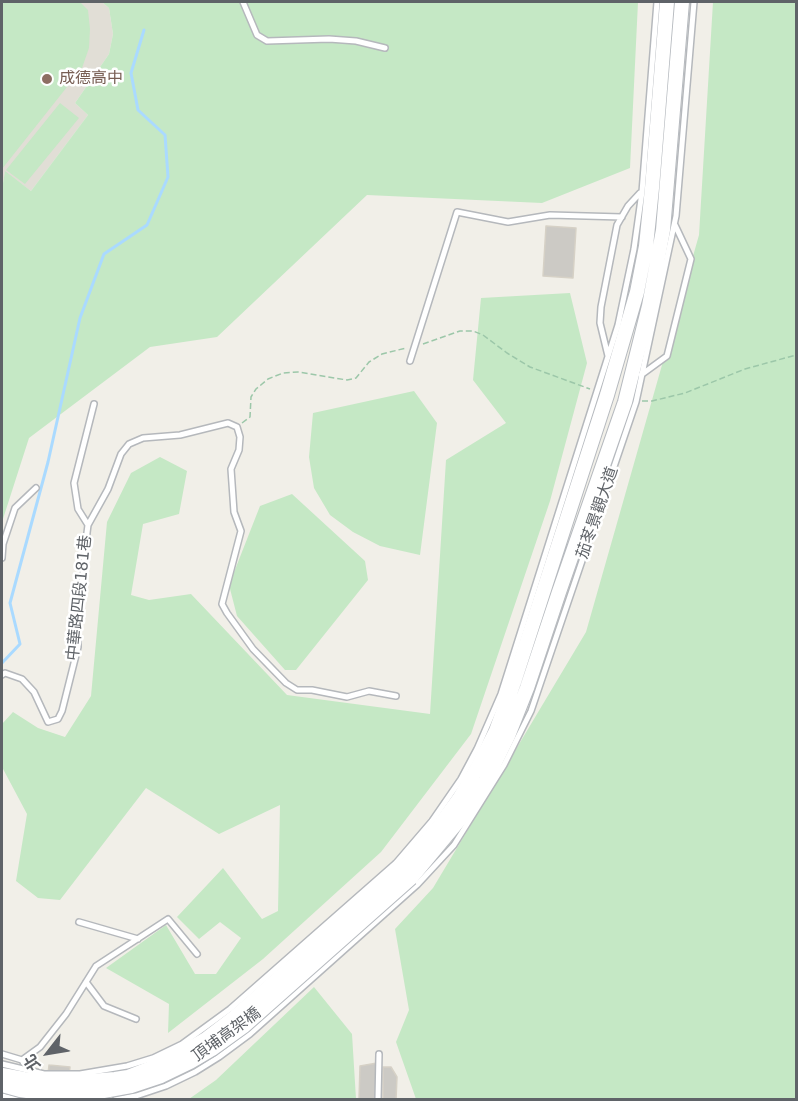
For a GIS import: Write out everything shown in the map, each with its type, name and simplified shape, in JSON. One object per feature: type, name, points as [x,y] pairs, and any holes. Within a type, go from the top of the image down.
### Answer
[{"type":"street","points":[[653,104],[663,47],[667,2]]},
{"type":"street","points":[[680,106],[682,2]]},
{"type":"street","name":"茄苳景觀大道","points":[[407,874],[475,772],[496,731],[514,682],[602,394],[637,292],[646,246],[652,188],[653,104]]},
{"type":"street","name":"茄苳景觀大道","points":[[407,874],[470,807],[486,781],[508,736],[630,402],[663,230],[680,106]]},
{"type":"street","name":"頂埔高架橋","points":[[2,1075],[24,1079],[79,1082],[128,1077],[156,1066],[206,1039],[407,874]]},
{"type":"street","name":"頂埔高架橋","points":[[2,1085],[48,1094],[98,1092],[132,1086],[161,1076],[190,1062],[213,1049],[244,1026],[407,874]]},
{"type":"lane","points":[[243,2],[257,35],[267,41],[329,39],[356,41],[385,48]]},
{"type":"lane","points":[[653,104],[651,81],[657,2]]},
{"type":"lane","points":[[680,106],[694,2]]},
{"type":"lane","points":[[651,81],[663,47]]},
{"type":"lane","name":"茄苳景觀大道","points":[[602,394],[608,357],[618,326],[634,249],[653,104]]},
{"type":"lane","name":"茄苳景觀大道","points":[[630,402],[641,375],[676,216],[680,106]]},
{"type":"lane","points":[[608,357],[600,323],[601,307],[617,225],[628,206],[642,192]]},
{"type":"lane","points":[[641,375],[667,356],[691,260],[665,210]]},
{"type":"lane","points":[[410,361],[456,212],[508,222],[550,215],[622,217]]},
{"type":"lane","points":[[602,394],[630,402]]},
{"type":"lane","points":[[88,525],[78,509],[74,483],[94,404]]},
{"type":"lane","name":"中華路四段181巷","points":[[2,675],[5,673],[22,679],[34,692],[48,722],[58,719],[78,647],[76,598],[83,578],[88,525],[108,489],[121,454],[129,444],[143,438],[180,435],[228,423],[237,427],[240,436],[231,469],[234,512],[241,531],[222,604],[227,613],[253,649],[286,683],[297,690],[312,690],[347,697],[369,691],[396,696]]},
{"type":"lane","points":[[2,558],[3,544],[15,508],[36,488]]},
{"type":"lane","name":"頂埔高架橋","points":[[2,1064],[44,1074],[80,1074],[128,1066],[153,1058],[182,1044],[407,874]]},
{"type":"lane","name":"頂埔高架橋","points":[[115,1100],[166,1086],[219,1058],[250,1034],[407,874]]},
{"type":"lane","points":[[22,1060],[39,1047],[66,1014],[96,966],[168,919],[197,954]]},
{"type":"lane","points":[[79,922],[138,939]]},
{"type":"lane","points":[[86,982],[104,1006],[136,1019]]},
{"type":"lane","points":[[2,1054],[22,1060],[34,1086],[30,1096]]},
{"type":"lane","points":[[378,1100],[379,1054]]},
{"type":"lane","points":[[2,1096],[20,1100]]},
{"type":"path","points":[[630,402],[652,401],[686,393],[745,369],[796,355]]},
{"type":"shaded area","name":"成德高中","points":[[2,2],[102,2],[109,8],[113,34],[109,54],[75,103],[88,115],[31,191],[5,172],[2,189]]},
{"type":"green space","name":"成德高中","points":[[2,2],[80,2],[88,10],[90,29],[89,48],[82,68],[2,169]]},
{"type":"green space","points":[[102,2],[638,2],[630,168],[542,203],[367,195],[217,337],[150,347],[29,438],[2,522],[2,189],[5,171],[31,191],[88,115],[75,103],[109,54],[113,34],[109,8]]},
{"type":"green space","points":[[713,2],[796,2],[796,1099],[416,1099],[396,1042],[409,1010],[395,929],[433,888],[586,632],[699,235]]},
{"type":"green space","points":[[60,103],[79,118],[25,184],[6,170]]},
{"type":"green space","points":[[570,293],[587,363],[550,501],[471,734],[381,852],[263,959],[168,1033],[169,1004],[106,968],[166,925],[195,974],[216,974],[241,938],[220,922],[199,939],[177,917],[223,868],[262,919],[278,911],[280,805],[219,834],[146,788],[60,900],[38,898],[16,881],[27,814],[2,767],[2,724],[13,712],[38,728],[65,737],[91,696],[107,522],[131,473],[160,457],[187,471],[179,514],[143,524],[131,595],[149,600],[191,594],[287,695],[430,714],[446,460],[506,423],[473,380],[481,298]]},
{"type":"green space","points":[[414,391],[437,423],[420,555],[380,546],[353,532],[330,515],[314,488],[309,457],[313,413]]},
{"type":"green space","points":[[292,494],[365,561],[368,580],[296,670],[285,670],[237,616],[229,585],[260,506]]},
{"type":"green space","points":[[314,987],[352,1034],[356,1099],[189,1099],[216,1080]]},
{"type":"building","points":[[546,226],[576,228],[573,278],[543,276]]},
{"type":"building","points":[[377,1063],[375,1100],[359,1100],[360,1066]]},
{"type":"building","points":[[49,1065],[70,1067],[66,1100],[45,1100]]},
{"type":"building","points":[[383,1067],[391,1067],[397,1077],[396,1100],[383,1100]]},
{"type":"waterway","points":[[2,663],[20,644],[10,603],[48,462],[80,318],[104,254],[147,225],[168,177],[165,135],[138,110],[131,73],[144,30]]},
{"type":"place","name":"成德高中","points":[[47,79]]}]
